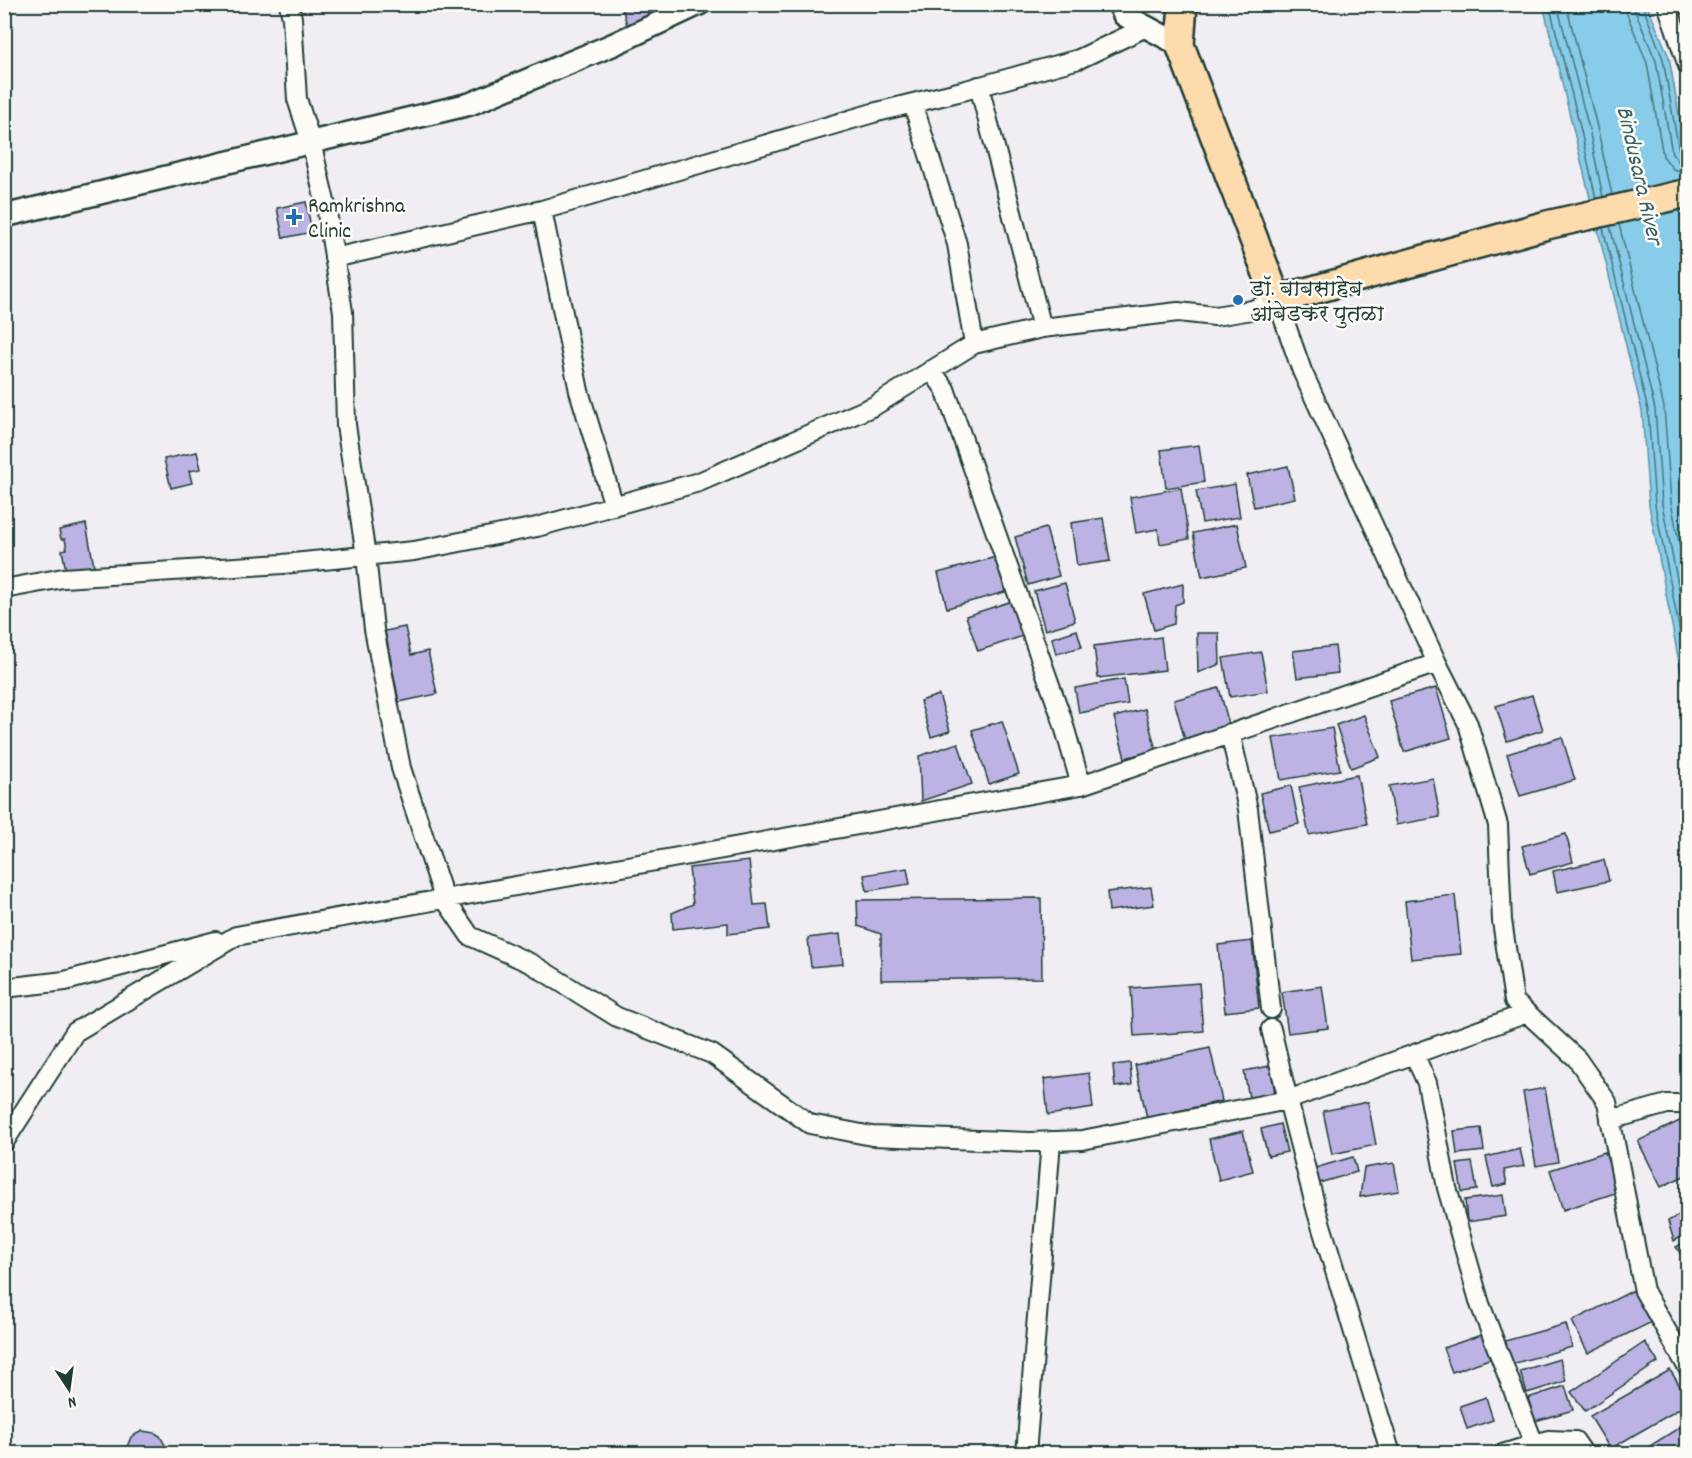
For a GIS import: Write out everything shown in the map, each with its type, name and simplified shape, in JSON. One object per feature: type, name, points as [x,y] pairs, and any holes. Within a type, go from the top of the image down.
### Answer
[{"type":"main road","points":[[1183,4],[1180,45],[1277,300],[1547,225],[1688,193]]},
{"type":"street","points":[[289,4],[292,18],[297,99],[311,142],[326,206],[343,312],[346,425],[366,556],[374,629],[401,768],[444,898],[470,936],[532,964],[616,1017],[712,1054],[810,1124],[872,1136],[1029,1143],[1082,1140],[1288,1100],[1527,1013]]},
{"type":"street","points":[[4,216],[470,104],[612,45],[699,4]]},
{"type":"street","points":[[1119,4],[1124,15],[1180,45]]},
{"type":"street","points":[[1667,4],[1688,66]]},
{"type":"street","points":[[334,258],[542,210],[706,160],[1079,58],[1146,27]]},
{"type":"street","points":[[979,86],[1042,328]]},
{"type":"street","points":[[913,104],[957,244],[974,344]]},
{"type":"street","points":[[542,210],[579,391],[614,506]]},
{"type":"street","points":[[4,589],[63,578],[283,564],[414,551],[537,527],[699,482],[874,406],[974,344],[1042,328],[1178,312],[1215,316],[1252,310],[1277,300],[1302,371],[1437,663],[1468,724],[1497,825],[1502,921],[1514,1001],[1577,1059],[1607,1102],[1644,1291],[1688,1368]]},
{"type":"street","points":[[931,370],[945,389],[1062,719],[1081,784]]},
{"type":"street","points":[[4,988],[65,981],[236,936],[1081,784],[1437,663]]},
{"type":"street","points":[[1230,733],[1248,809],[1271,1010]]},
{"type":"street","points":[[4,1142],[75,1032],[236,936]]},
{"type":"street","points":[[1271,1029],[1317,1212],[1391,1454]]},
{"type":"street","points":[[1414,1054],[1427,1083],[1447,1188],[1480,1304],[1534,1444]]},
{"type":"street","points":[[1610,1120],[1666,1104],[1688,1104]]},
{"type":"street","points":[[1026,1454],[1051,1141]]},
{"type":"street","points":[[1502,1454],[1548,1440],[1575,1441],[1584,1454]]},
{"type":"water","name":"Bindusara River","points":[[1543,5],[1647,5],[1669,57],[1688,167],[1687,704],[1649,505],[1642,411]]},
{"type":"building","points":[[621,4],[645,4],[649,18],[627,25]]},
{"type":"building","points":[[306,202],[312,232],[283,238],[277,208]]},
{"type":"building","points":[[1199,445],[1204,482],[1166,488],[1161,450]]},
{"type":"building","points":[[197,452],[201,469],[189,471],[192,483],[171,488],[164,459]]},
{"type":"building","points":[[1288,466],[1295,498],[1254,507],[1247,475]]},
{"type":"building","points":[[1235,484],[1240,517],[1202,523],[1196,491]]},
{"type":"building","points":[[1181,488],[1189,539],[1160,544],[1158,529],[1136,533],[1130,497]]},
{"type":"building","points":[[1103,518],[1110,561],[1077,566],[1071,523]]},
{"type":"building","points":[[86,524],[94,566],[66,571],[62,550],[67,549],[65,539],[61,539],[59,530]]},
{"type":"building","points":[[1237,524],[1246,568],[1202,577],[1193,533]]},
{"type":"building","points":[[1046,528],[1059,576],[1028,585],[1015,537]]},
{"type":"building","points":[[996,557],[1005,592],[947,608],[938,573]]},
{"type":"building","points":[[1065,583],[1075,621],[1045,630],[1034,591]]},
{"type":"building","points":[[1183,584],[1183,602],[1175,605],[1174,624],[1154,630],[1144,594]]},
{"type":"building","points":[[1012,601],[1023,636],[978,651],[966,616]]},
{"type":"building","points":[[405,627],[411,655],[428,651],[437,694],[399,702],[385,631]]},
{"type":"building","points":[[1077,630],[1082,647],[1056,654],[1052,638]]},
{"type":"building","points":[[1197,633],[1219,633],[1220,664],[1198,673]]},
{"type":"building","points":[[1161,637],[1165,670],[1098,678],[1094,646]]},
{"type":"building","points":[[1335,646],[1338,673],[1297,678],[1293,651]]},
{"type":"building","points":[[1261,652],[1268,691],[1230,697],[1223,658]]},
{"type":"building","points":[[1124,679],[1128,704],[1079,713],[1075,688]]},
{"type":"building","points":[[1219,688],[1230,728],[1185,740],[1174,700]]},
{"type":"building","points":[[1436,688],[1451,738],[1404,752],[1389,701]]},
{"type":"building","points":[[939,695],[950,731],[931,737],[920,701]]},
{"type":"building","points":[[1532,695],[1543,730],[1507,741],[1496,706]]},
{"type":"building","points":[[1145,709],[1156,750],[1125,758],[1114,717]]},
{"type":"building","points":[[1364,715],[1380,757],[1351,768],[1336,725]]},
{"type":"building","points":[[1002,721],[1019,774],[989,784],[972,730]]},
{"type":"building","points":[[1332,728],[1340,770],[1281,780],[1273,738]]},
{"type":"building","points":[[1562,737],[1575,780],[1520,796],[1507,754]]},
{"type":"building","points":[[958,743],[972,784],[921,801],[919,756]]},
{"type":"building","points":[[1357,775],[1367,824],[1309,835],[1299,787]]},
{"type":"building","points":[[1433,778],[1440,817],[1396,825],[1389,786]]},
{"type":"building","points":[[1291,786],[1299,824],[1269,831],[1260,793]]},
{"type":"building","points":[[1566,834],[1573,862],[1530,874],[1522,846]]},
{"type":"building","points":[[1604,860],[1609,881],[1557,892],[1553,871]]},
{"type":"building","points":[[749,861],[754,905],[767,904],[770,929],[728,934],[728,923],[673,929],[672,913],[693,904],[689,868]]},
{"type":"building","points":[[907,868],[910,884],[867,891],[864,875]]},
{"type":"building","points":[[1151,887],[1154,905],[1109,911],[1107,892]]},
{"type":"building","points":[[1455,895],[1461,954],[1411,959],[1405,901]]},
{"type":"building","points":[[1041,898],[1042,978],[881,980],[881,934],[858,926],[857,900]]},
{"type":"building","points":[[840,934],[843,964],[811,967],[808,938]]},
{"type":"building","points":[[1252,941],[1259,1008],[1225,1012],[1218,945]]},
{"type":"building","points":[[1199,983],[1203,1031],[1134,1036],[1131,988]]},
{"type":"building","points":[[1322,986],[1328,1028],[1288,1033],[1282,992]]},
{"type":"building","points":[[1210,1048],[1222,1101],[1147,1118],[1135,1065]]},
{"type":"building","points":[[1130,1063],[1132,1085],[1115,1087],[1113,1065]]},
{"type":"building","points":[[1270,1066],[1276,1098],[1250,1103],[1244,1071]]},
{"type":"building","points":[[1089,1073],[1093,1108],[1048,1115],[1044,1079]]},
{"type":"building","points":[[1545,1088],[1558,1162],[1536,1166],[1523,1092]]},
{"type":"building","points":[[1368,1102],[1376,1145],[1332,1154],[1323,1111]]},
{"type":"building","points":[[1688,1117],[1688,1174],[1661,1187],[1638,1141]]},
{"type":"building","points":[[1280,1124],[1287,1152],[1268,1156],[1261,1129]]},
{"type":"building","points":[[1481,1128],[1484,1151],[1457,1154],[1454,1131]]},
{"type":"building","points":[[1243,1131],[1253,1171],[1219,1180],[1209,1139]]},
{"type":"building","points":[[1520,1149],[1524,1166],[1504,1170],[1507,1184],[1493,1187],[1486,1157]]},
{"type":"building","points":[[1605,1152],[1618,1192],[1563,1210],[1550,1170]]},
{"type":"building","points":[[1353,1157],[1357,1172],[1319,1183],[1315,1168]]},
{"type":"building","points":[[1472,1162],[1477,1190],[1462,1192],[1457,1164]]},
{"type":"building","points":[[1394,1163],[1399,1191],[1360,1197],[1364,1168]]},
{"type":"building","points":[[1503,1195],[1506,1216],[1467,1222],[1465,1200]]},
{"type":"building","points":[[1688,1210],[1688,1233],[1674,1241],[1668,1221]]},
{"type":"building","points":[[1688,1240],[1688,1265],[1676,1247]]},
{"type":"building","points":[[1634,1290],[1650,1323],[1588,1353],[1572,1321]]},
{"type":"building","points":[[1566,1324],[1572,1347],[1512,1364],[1505,1341]]},
{"type":"building","points":[[1484,1334],[1492,1358],[1452,1372],[1443,1348]]},
{"type":"building","points":[[1645,1342],[1658,1362],[1585,1411],[1571,1392]]},
{"type":"building","points":[[1560,1359],[1566,1381],[1527,1393],[1520,1371]]},
{"type":"building","points":[[1670,1370],[1688,1399],[1688,1404],[1610,1449],[1590,1416]]},
{"type":"building","points":[[1565,1386],[1573,1410],[1535,1421],[1528,1398]]},
{"type":"building","points":[[1486,1397],[1493,1420],[1467,1429],[1460,1406]]},
{"type":"building","points":[[1688,1422],[1688,1452],[1685,1454],[1637,1454]]},
{"type":"building","points":[[142,1431],[160,1436],[166,1447],[166,1454],[127,1454],[126,1449],[131,1437]]},
{"type":"place","name":"Ramkrishna Clinic","points":[[294,217]]},
{"type":"place","name":"डॉ. बाबसाहेब आंबेडकर पुतळा","points":[[1238,300]]}]
